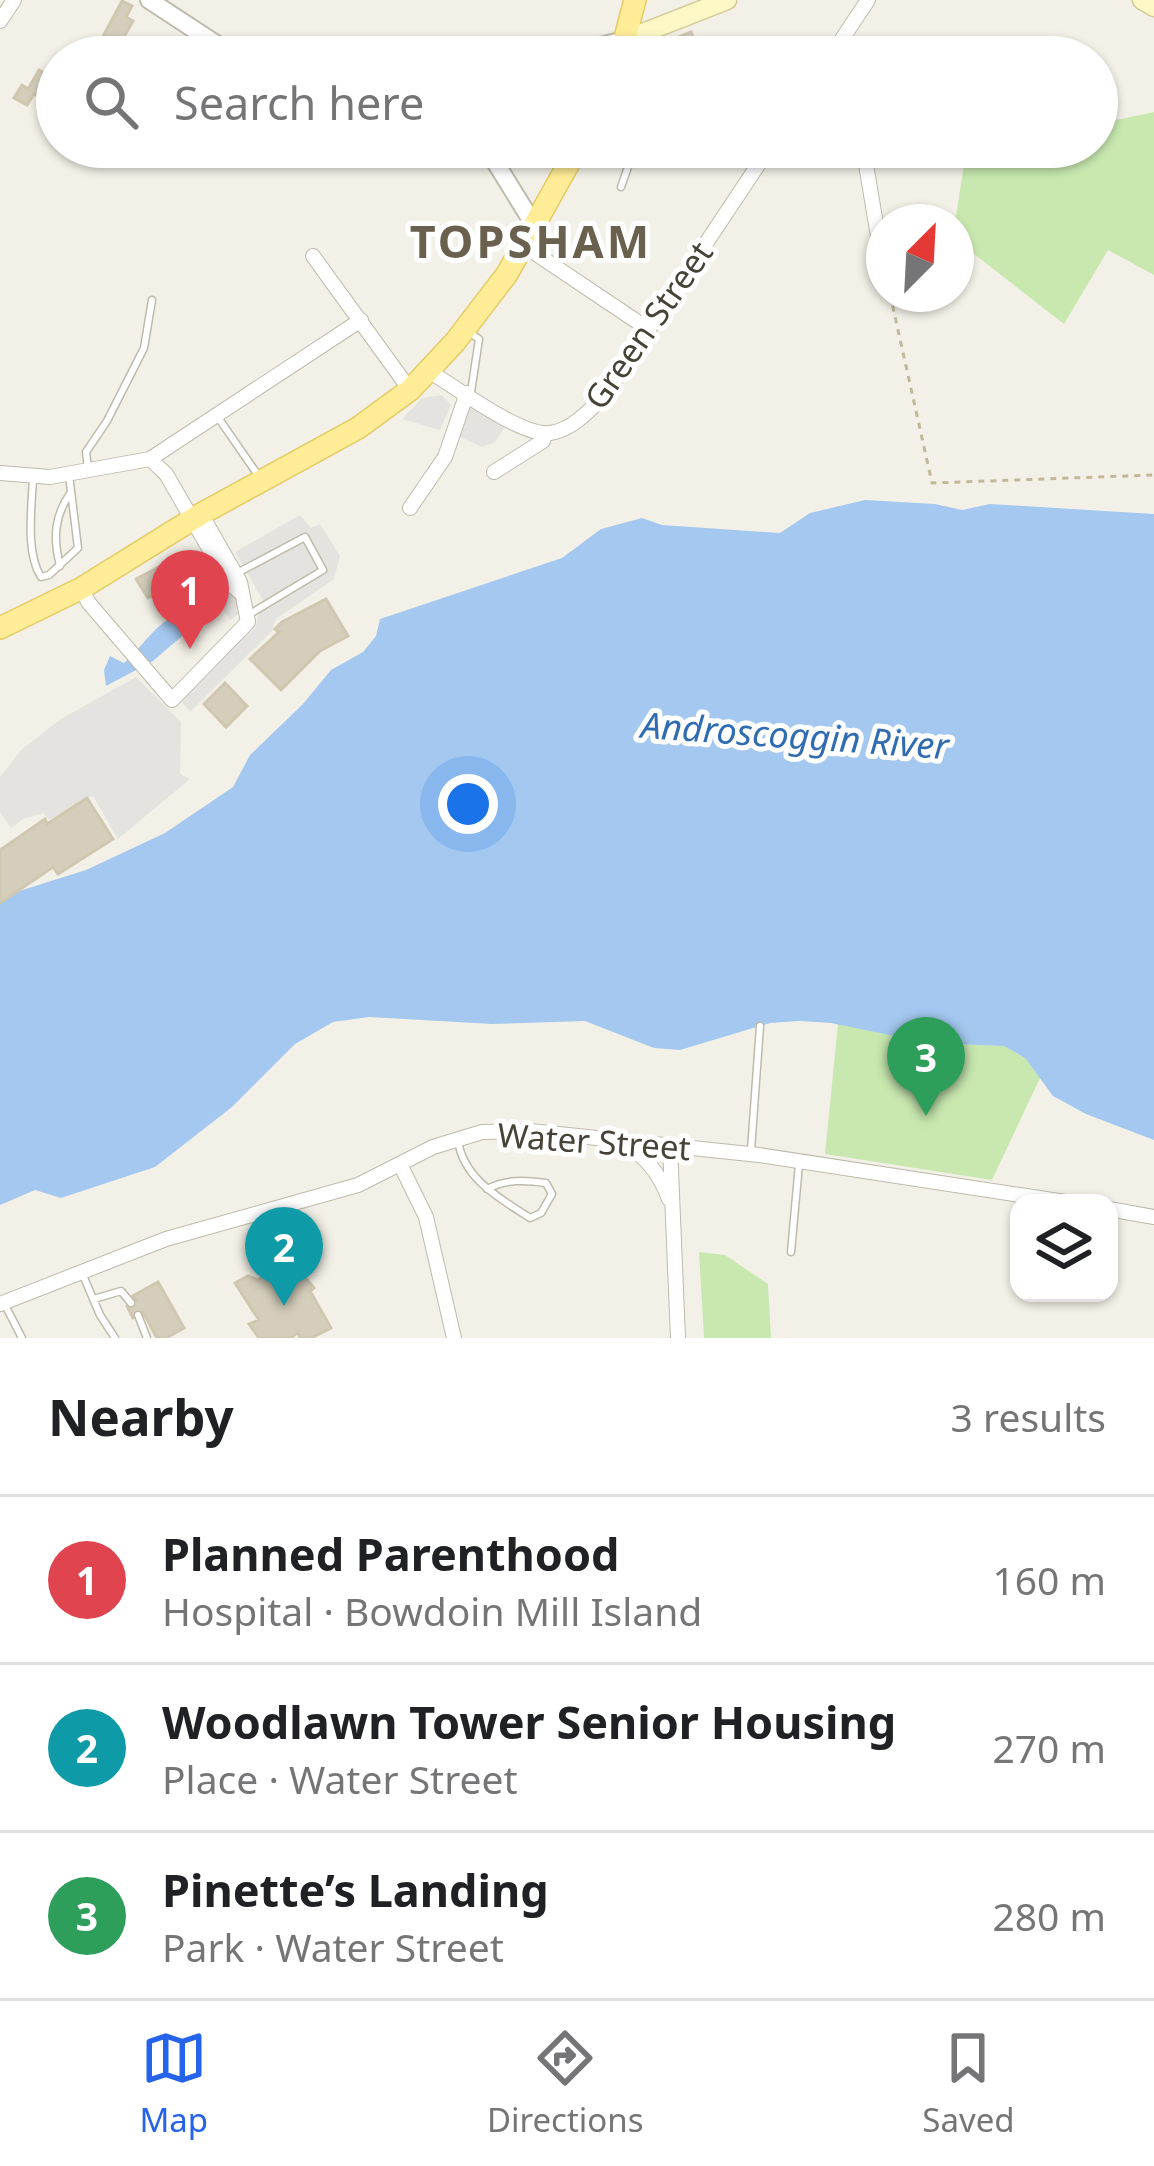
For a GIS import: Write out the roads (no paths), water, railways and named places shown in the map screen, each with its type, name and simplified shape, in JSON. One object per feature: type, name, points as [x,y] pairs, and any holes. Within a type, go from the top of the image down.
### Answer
[{"type":"main road","points":[[626,36],[635,0]]},
{"type":"main road","points":[[649,36],[727,0]]},
{"type":"main road","points":[[1142,0],[1154,7]]},
{"type":"main road","points":[[0,628],[82,588],[197,516],[358,428],[410,390],[465,330],[566,168]]},
{"type":"street","points":[[0,21],[14,0]]},
{"type":"street","points":[[149,0],[204,36]]},
{"type":"street","points":[[845,36],[868,0]]},
{"type":"street","points":[[496,168],[528,235],[648,329]]},
{"type":"street","name":"Green Street","points":[[494,472],[543,441],[545,434],[582,418],[605,395],[756,168]]},
{"type":"street","points":[[866,168],[872,204]]},
{"type":"street","points":[[313,256],[410,390]]},
{"type":"street","points":[[0,473],[70,483],[88,471],[150,459],[361,320]]},
{"type":"street","points":[[430,371],[524,428],[545,434]]},
{"type":"street","points":[[410,508],[445,458],[468,395]]},
{"type":"street","points":[[82,588],[88,602],[172,700],[240,634],[249,615],[236,574],[166,474],[150,459]]},
{"type":"street","points":[[197,516],[229,584],[241,593]]},
{"type":"street","name":"Water Street","points":[[2,1303],[232,1218],[333,1193],[457,1138],[506,1130],[751,1154],[1014,1194]]},
{"type":"street","points":[[620,1141],[642,1154],[656,1171],[671,1206]]},
{"type":"street","points":[[670,1146],[678,1338]]},
{"type":"street","points":[[400,1164],[426,1217],[454,1338]]},
{"type":"street","points":[[1118,1211],[1154,1217]]},
{"type":"lane","points":[[621,188],[627,168]]},
{"type":"lane","points":[[88,471],[86,452],[144,348],[152,300]]},
{"type":"lane","points":[[465,330],[479,339],[468,395]]},
{"type":"lane","points":[[217,416],[262,481]]},
{"type":"lane","points":[[33,477],[36,571],[41,577],[78,548],[70,483]]},
{"type":"lane","points":[[60,566],[55,527],[70,483]]},
{"type":"lane","points":[[236,574],[305,537],[322,570],[249,615]]},
{"type":"lane","points":[[751,1154],[760,1026]]},
{"type":"lane","points":[[457,1138],[461,1163],[488,1189],[530,1218],[542,1213],[551,1194],[546,1184],[523,1180],[488,1189]]},
{"type":"lane","points":[[791,1252],[800,1161]]},
{"type":"lane","points":[[81,1270],[115,1338]]},
{"type":"lane","points":[[93,1300],[121,1291],[131,1303]]},
{"type":"lane","points":[[2,1303],[22,1338]]},
{"type":"lane","points":[[138,1316],[147,1338]]},
{"type":"water","name":"Androscoggin River","points":[[865,500],[962,510],[990,504],[1154,514],[1154,1140],[1053,1096],[1025,1058],[1004,1046],[928,1043],[799,1021],[770,1023],[680,1050],[654,1048],[585,1021],[492,1024],[369,1017],[333,1022],[295,1044],[232,1107],[155,1167],[61,1198],[35,1190],[0,1205],[0,903],[16,892],[86,870],[165,833],[233,787],[250,755],[331,670],[363,652],[376,636],[380,619],[562,558],[601,529],[642,518],[662,525],[780,533],[810,513]]},
{"type":"water","points":[[175,615],[187,620],[189,630],[153,661],[106,686],[104,670],[110,656],[124,663]]},
{"type":"place","name":"Planned Parenthood","points":[[190,649]]},
{"type":"place","name":"Pinette’s Landing","points":[[926,1116]]},
{"type":"place","name":"Woodlawn Tower Senior Housing","points":[[284,1306]]},
{"type":"district","name":"TOPSHAM","points":[[531,240]]}]
